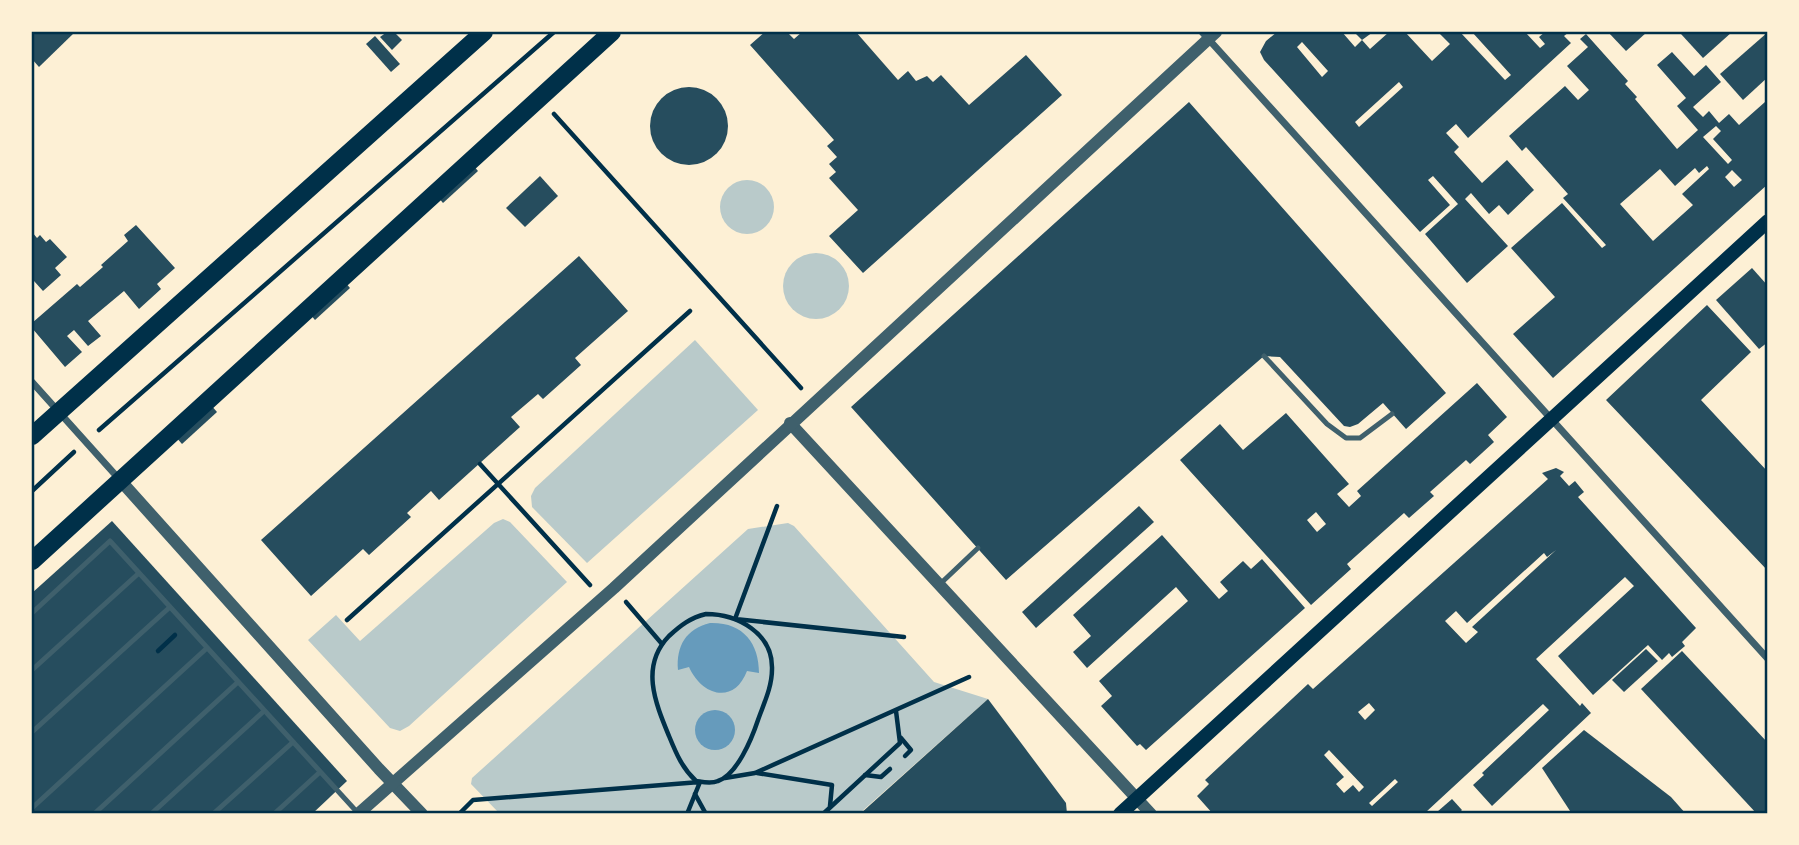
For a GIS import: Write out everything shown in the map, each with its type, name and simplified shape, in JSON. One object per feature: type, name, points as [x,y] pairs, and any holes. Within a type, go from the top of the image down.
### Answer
[{"type":"main road","points":[[32,561],[612,32]]},
{"type":"main road","points":[[32,436],[474,35]]},
{"type":"main road","points":[[1120,814],[1768,221]]},
{"type":"street","points":[[358,814],[614,588],[1209,34],[1550,419],[1768,659]]},
{"type":"street","points":[[32,382],[422,814]]},
{"type":"street","points":[[790,423],[1151,814]]},
{"type":"lane","points":[[1264,356],[1327,424],[1346,438],[1360,438],[1392,414]]},
{"type":"lane","points":[[32,613],[110,541],[358,814]]},
{"type":"lane","points":[[939,585],[978,548]]},
{"type":"lane","points":[[32,670],[139,573]]},
{"type":"lane","points":[[32,732],[170,607]]},
{"type":"lane","points":[[32,808],[207,648]]},
{"type":"lane","points":[[94,814],[239,682]]},
{"type":"lane","points":[[151,814],[264,711]]},
{"type":"lane","points":[[214,814],[293,741]]},
{"type":"lane","points":[[274,814],[320,772]]},
{"type":"path","points":[[32,491],[554,32]]},
{"type":"path","points":[[540,98],[814,402]]},
{"type":"path","points":[[347,620],[690,311]]},
{"type":"path","points":[[480,464],[591,586]]},
{"type":"path","points":[[735,619],[777,506]]},
{"type":"path","points":[[614,588],[662,644]]},
{"type":"path","points":[[700,782],[687,773],[680,762],[662,721],[654,696],[651,666],[662,644],[683,622],[705,614],[723,614],[748,626],[764,639],[772,666],[770,687],[755,731],[740,760],[723,779]]},
{"type":"path","points":[[735,619],[904,637]]},
{"type":"path","points":[[459,814],[473,800],[717,782],[755,773],[969,677]]},
{"type":"path","points":[[823,814],[900,743],[896,711]]},
{"type":"path","points":[[900,737],[911,750],[905,756]]},
{"type":"path","points":[[865,775],[881,777],[890,769]]},
{"type":"path","points":[[755,773],[832,786],[830,807]]},
{"type":"path","points":[[687,814],[700,782]]},
{"type":"path","points":[[695,794],[706,814]]},
{"type":"shaded area","points":[[747,180],[766,188],[774,207],[766,226],[747,234],[728,226],[720,207],[728,188]]},
{"type":"shaded area","points":[[816,253],[839,263],[849,286],[839,309],[816,319],[793,309],[783,286],[793,263]]},
{"type":"shaded area","points":[[695,340],[758,410],[587,563],[532,507],[531,496],[535,488]]},
{"type":"shaded area","points":[[503,519],[510,522],[567,582],[409,726],[400,731],[390,728],[308,640],[336,615],[360,641],[494,523]]},
{"type":"shaded area","points":[[788,523],[794,526],[934,682],[988,699],[860,813],[499,813],[471,784],[472,778],[748,529]]},
{"type":"water","points":[[710,623],[740,630],[747,636],[756,652],[759,673],[747,671],[734,689],[726,692],[718,693],[702,685],[689,667],[678,670],[679,653],[684,640],[695,630]]},
{"type":"water","points":[[715,710],[723,711],[729,716],[734,722],[734,738],[729,744],[723,749],[715,750],[707,749],[701,744],[696,738],[695,730],[696,722],[701,716],[707,711]]},
{"type":"building","points":[[32,32],[75,32],[39,67],[32,59]]},
{"type":"building","points":[[387,32],[394,32],[402,40],[392,50],[380,37]]},
{"type":"building","points":[[765,32],[787,32],[794,39],[802,32],[856,32],[898,80],[908,71],[916,81],[927,76],[933,82],[941,75],[969,105],[1026,55],[1062,95],[863,273],[829,236],[858,210],[829,178],[836,172],[829,164],[837,157],[827,146],[834,140],[750,45]]},
{"type":"building","points":[[1277,32],[1342,32],[1355,47],[1362,40],[1370,49],[1389,32],[1405,32],[1432,61],[1450,44],[1438,32],[1460,32],[1505,80],[1511,75],[1472,32],[1525,32],[1540,48],[1545,44],[1539,37],[1545,32],[1569,32],[1564,36],[1571,43],[1468,138],[1456,124],[1446,133],[1459,147],[1454,152],[1482,183],[1507,160],[1534,190],[1508,215],[1499,205],[1489,214],[1471,193],[1465,199],[1508,246],[1467,283],[1425,234],[1458,204],[1433,176],[1428,180],[1450,205],[1420,232],[1264,60],[1260,52],[1266,41]],"holes":[[[1302,42],[1328,71],[1322,77],[1297,47]],[[1399,82],[1403,87],[1359,127],[1355,122]]]},
{"type":"building","points":[[1354,32],[1373,32],[1362,40]]},
{"type":"building","points":[[1608,32],[1647,32],[1626,51]]},
{"type":"building","points":[[1732,32],[1703,58],[1681,34]]},
{"type":"building","points":[[1768,32],[1768,77],[1743,100],[1720,74]]},
{"type":"building","points":[[1586,34],[1628,81],[1625,84],[1637,97],[1635,99],[1677,149],[1698,130],[1677,106],[1686,98],[1657,65],[1672,52],[1694,76],[1706,65],[1721,82],[1693,107],[1703,117],[1709,111],[1719,123],[1729,114],[1739,125],[1765,102],[1768,105],[1768,184],[1553,378],[1513,334],[1555,297],[1511,248],[1562,203],[1602,248],[1606,245],[1563,198],[1568,194],[1526,147],[1522,151],[1509,136],[1565,86],[1578,100],[1589,90],[1567,66],[1588,47],[1580,39]],"holes":[[[1716,126],[1721,131],[1713,139],[1732,160],[1728,164],[1703,137]],[[1707,166],[1709,169],[1682,194],[1693,205],[1653,241],[1620,204],[1660,169],[1675,186],[1695,168],[1699,173]],[[1732,170],[1742,180],[1734,187],[1725,177]]]},
{"type":"building","points":[[375,36],[400,64],[391,72],[366,44]]},
{"type":"building","points":[[689,87],[704,90],[716,99],[725,111],[728,126],[725,141],[716,153],[704,162],[689,165],[674,162],[662,153],[653,141],[650,126],[653,111],[662,99],[674,90]]},
{"type":"building","points":[[1189,102],[1446,393],[1406,429],[1383,403],[1358,424],[1344,426],[1280,357],[1264,356],[1006,580],[851,407]]},
{"type":"building","points":[[472,164],[478,171],[443,203],[437,196]]},
{"type":"building","points":[[540,176],[558,196],[525,227],[506,208]]},
{"type":"building","points":[[136,225],[175,268],[157,284],[161,289],[139,309],[124,291],[88,321],[101,336],[88,346],[74,330],[67,336],[82,352],[65,367],[32,328],[32,323],[77,284],[80,287],[103,267],[101,265],[128,241],[124,235]]},
{"type":"building","points":[[32,232],[37,238],[40,235],[46,242],[50,239],[67,257],[55,268],[61,275],[43,291],[34,281],[32,283]]},
{"type":"building","points":[[579,256],[628,311],[575,358],[581,365],[543,399],[538,394],[511,417],[520,427],[439,500],[431,491],[407,513],[411,517],[369,555],[363,549],[311,596],[261,540]]},
{"type":"building","points":[[1752,268],[1768,286],[1768,342],[1759,349],[1716,300]]},
{"type":"building","points":[[344,281],[350,288],[315,320],[309,313]]},
{"type":"building","points":[[1707,305],[1751,352],[1701,400],[1768,472],[1768,571],[1606,400]]},
{"type":"building","points":[[1477,383],[1507,417],[1488,435],[1494,442],[1470,464],[1466,460],[1430,492],[1434,496],[1409,518],[1404,513],[1347,564],[1351,569],[1311,605],[1180,460],[1220,424],[1243,450],[1286,413],[1349,484],[1337,494],[1349,507],[1361,496],[1357,491]],"holes":[[[1316,512],[1326,524],[1317,532],[1307,520]]]},
{"type":"building","points":[[210,404],[217,412],[182,444],[175,436]]},
{"type":"building","points":[[1556,468],[1564,472],[1560,476],[1569,486],[1575,481],[1584,492],[1578,497],[1696,628],[1682,642],[1685,646],[1672,657],[1669,653],[1662,660],[1648,645],[1593,695],[1558,656],[1634,586],[1625,577],[1536,659],[1580,706],[1582,703],[1591,713],[1492,806],[1473,785],[1484,775],[1482,773],[1549,710],[1543,704],[1426,812],[1428,814],[1213,814],[1197,796],[1209,784],[1205,780],[1308,684],[1313,689],[1548,479],[1542,473]],"holes":[[[1556,550],[1472,627],[1478,632],[1466,643],[1445,621],[1456,611],[1467,623],[1544,553],[1547,557]],[[1369,703],[1375,710],[1365,720],[1358,712]],[[1329,750],[1364,787],[1359,792],[1353,785],[1344,793],[1336,784],[1344,777],[1324,755]],[[1395,779],[1398,782],[1372,806],[1369,803]]]},
{"type":"building","points":[[1139,506],[1154,522],[1036,628],[1022,612]]},
{"type":"building","points":[[112,521],[347,781],[312,814],[32,814],[32,593]]},
{"type":"building","points":[[1162,535],[1219,599],[1228,591],[1220,582],[1243,561],[1251,569],[1262,559],[1305,608],[1146,750],[1140,744],[1137,746],[1101,706],[1112,696],[1099,681],[1188,601],[1176,587],[1087,668],[1073,652],[1091,636],[1073,615]]},
{"type":"building","points":[[1646,649],[1658,661],[1624,692],[1612,680]]},
{"type":"building","points":[[1682,651],[1768,743],[1768,814],[1757,814],[1641,689]]},
{"type":"building","points":[[988,699],[1066,803],[1067,814],[860,814]]},
{"type":"building","points":[[1584,730],[1671,797],[1686,814],[1572,814],[1542,768]]},
{"type":"building","points":[[1452,799],[1462,810],[1458,814],[1437,812]]}]
